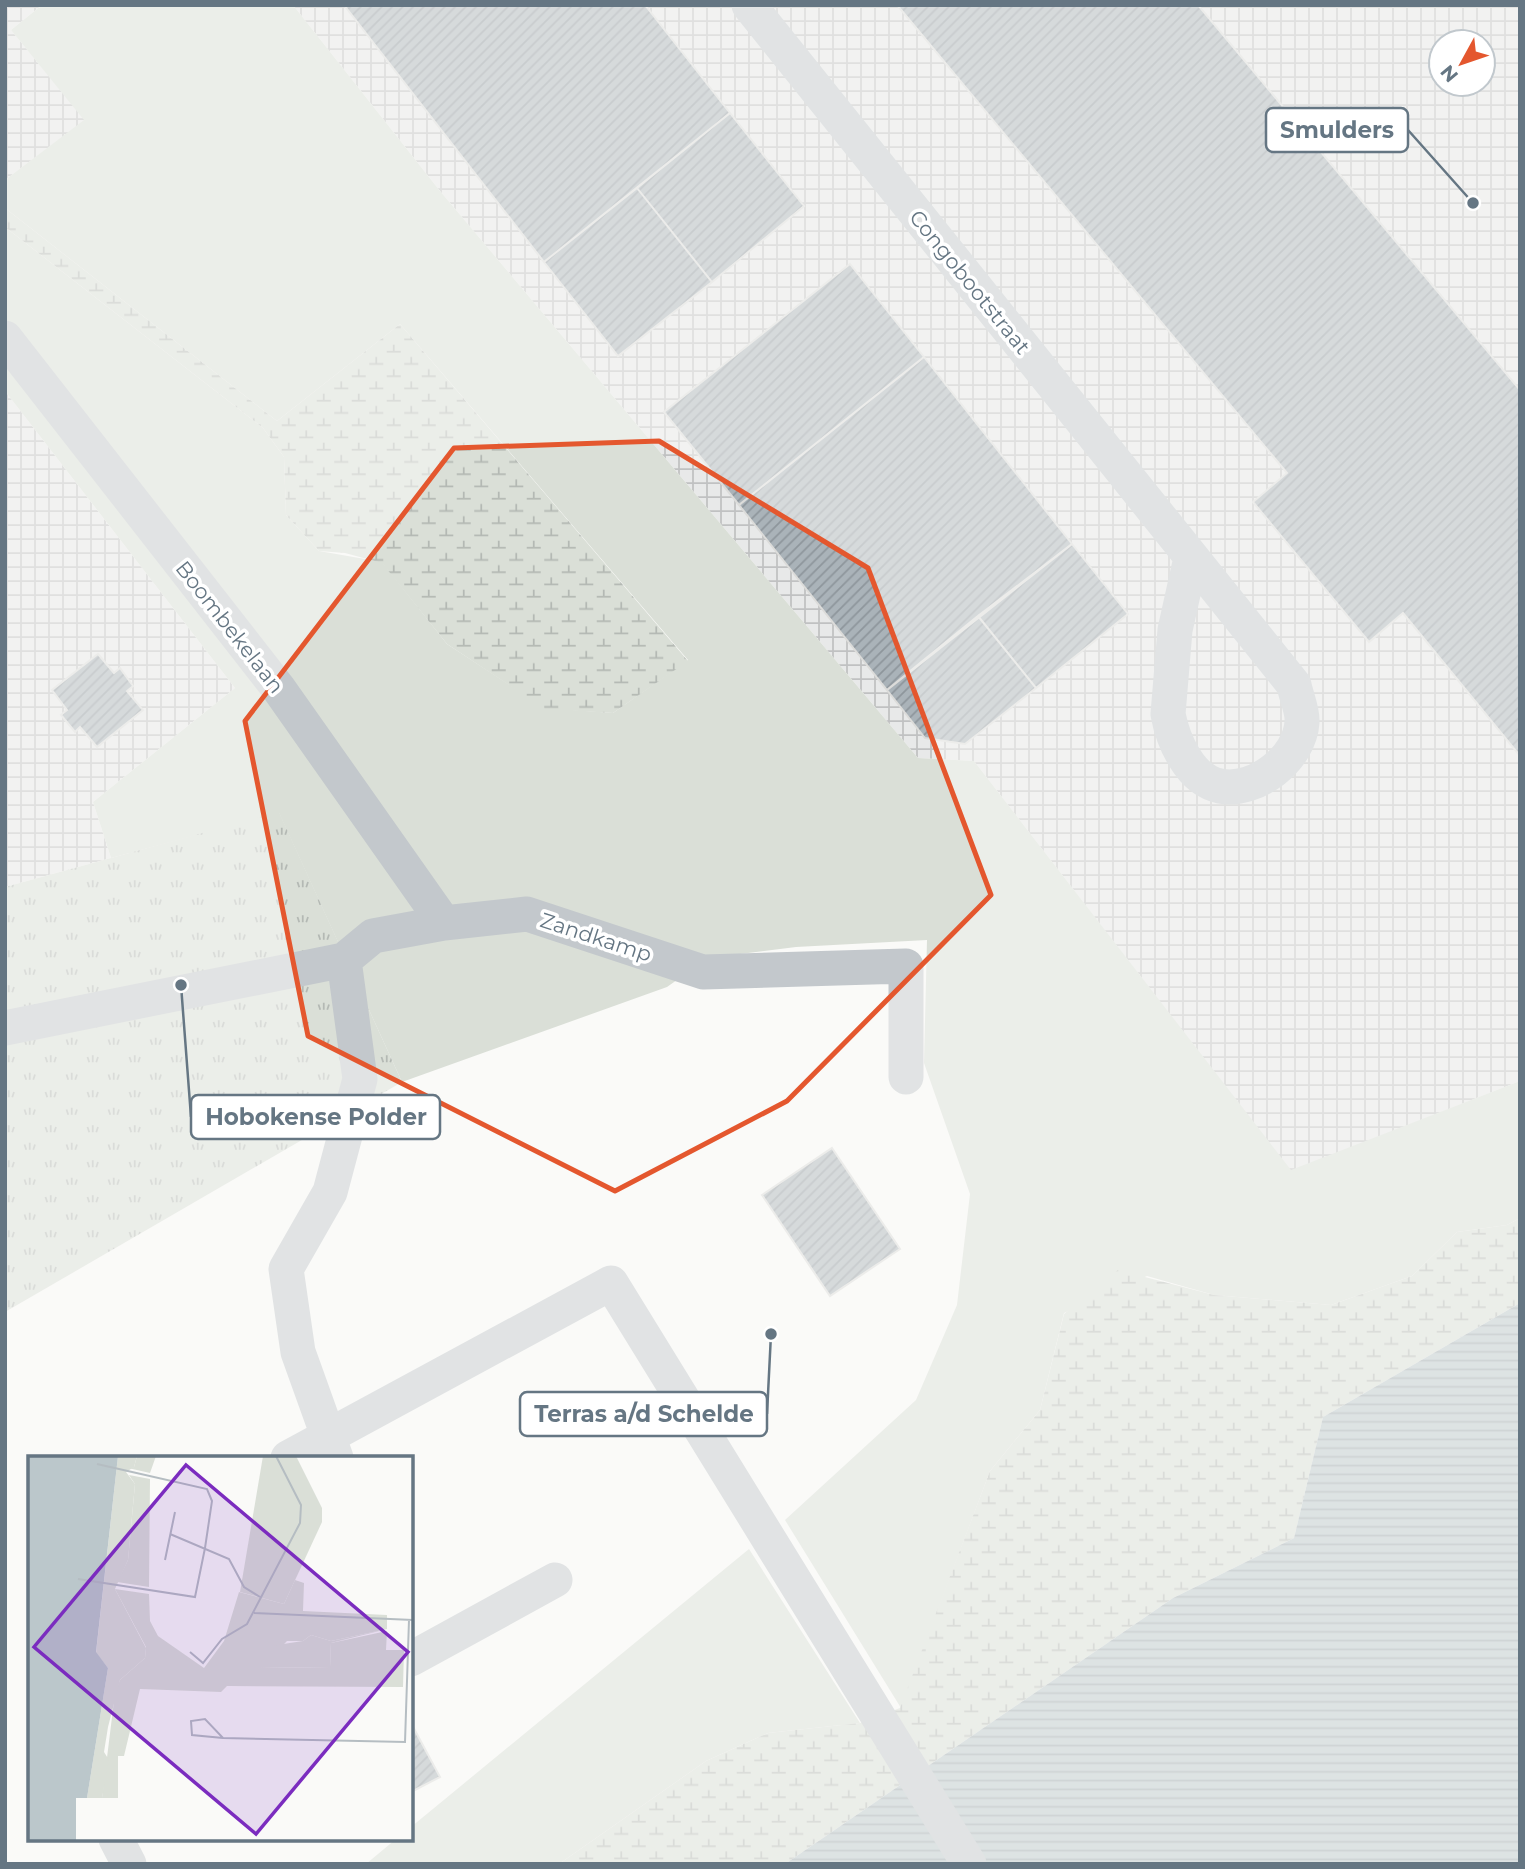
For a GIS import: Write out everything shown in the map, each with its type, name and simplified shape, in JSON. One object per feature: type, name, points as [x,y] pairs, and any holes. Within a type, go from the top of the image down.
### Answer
[{"type":"street","name":"Congobootstraat","points":[[749,5],[1294,685],[1303,722],[1294,750],[1270,775],[1241,784],[1219,786],[1208,780],[1182,754],[1170,727],[1168,714],[1175,630],[1191,558]]},
{"type":"street","name":"Boombekelaan","points":[[5,338],[279,689],[444,923]]},
{"type":"street","name":"Zandkamp","points":[[344,960],[373,936],[444,923],[527,914],[704,972],[906,966],[906,1076]]},
{"type":"street","points":[[5,1028],[344,960],[360,1079],[330,1192],[286,1269],[298,1352],[332,1446]]},
{"type":"street","points":[[295,1456],[332,1446],[611,1283],[969,1864]]},
{"type":"street","points":[[413,1658],[555,1580]]},
{"type":"street","points":[[118,1841],[129,1864]]},
{"type":"highlighted area","points":[[659,441],[868,568],[991,895],[787,1101],[615,1191],[308,1036],[245,721],[454,448]]},
{"type":"shaded area","points":[[5,5],[42,5],[11,30],[85,120],[5,180]]},
{"type":"shaded area","points":[[293,5],[1520,5],[1520,1081],[1291,1171],[974,761],[918,758],[440,191]]},
{"type":"shaded area","points":[[5,391],[235,688],[93,802],[111,858],[5,887]]},
{"type":"shaded area","points":[[1520,1303],[1520,1864],[785,1864],[1173,1598],[1294,1538],[1323,1417]]},
{"type":"green space","points":[[42,5],[293,5],[440,191],[918,758],[974,761],[1291,1170],[1520,1081],[1520,1218],[1507,1225],[1457,1232],[1412,1276],[1331,1305],[1214,1295],[1147,1276],[1064,1313],[1040,1410],[990,1471],[901,1708],[785,1520],[916,1400],[957,1305],[970,1194],[924,1063],[927,940],[796,947],[708,958],[667,987],[402,1082],[279,813],[111,858],[93,802],[235,688],[5,391],[5,227],[263,428],[284,457],[286,515],[319,551],[382,562],[447,644],[545,708],[613,713],[688,660],[400,324],[277,421],[5,208],[5,180],[84,120],[11,30]]},
{"type":"green space","points":[[5,208],[277,421],[400,324],[688,661],[613,713],[545,709],[447,644],[382,563],[345,553],[319,551],[286,515],[284,457],[263,428],[5,227]]},
{"type":"green space","points":[[279,812],[402,1082],[5,1312],[5,887]]},
{"type":"green space","points":[[1520,1218],[1520,1303],[1323,1417],[1294,1538],[1173,1598],[785,1864],[559,1864],[706,1761],[768,1733],[860,1723],[900,1708],[990,1471],[1040,1410],[1064,1314],[1118,1270],[1214,1295],[1331,1305],[1412,1276],[1457,1232],[1507,1225]]},
{"type":"green space","points":[[749,1549],[860,1723],[768,1733],[706,1761],[559,1864],[366,1864],[394,1841],[413,1841],[413,1825]]},
{"type":"building","points":[[344,5],[645,5],[730,113],[544,262]]},
{"type":"building","points":[[897,5],[1198,5],[1520,390],[1520,756],[1403,613],[1369,642],[1253,502],[1287,473]]},
{"type":"building","points":[[730,113],[804,206],[712,282],[637,188]]},
{"type":"building","points":[[637,188],[712,282],[618,356],[544,262]]},
{"type":"building","points":[[850,264],[924,357],[739,505],[664,412]]},
{"type":"building","points":[[924,357],[1072,544],[887,690],[739,505]]},
{"type":"building","points":[[1072,544],[1128,614],[1036,688],[978,616]]},
{"type":"building","points":[[978,616],[1036,688],[965,744],[925,738],[887,690]]},
{"type":"building","points":[[98,654],[114,673],[120,668],[133,686],[127,691],[143,710],[97,747],[80,727],[75,732],[61,715],[67,710],[52,690]]},
{"type":"building","points":[[832,1148],[900,1249],[830,1296],[762,1195]]},
{"type":"building","points":[[413,1727],[440,1777],[413,1791]]},
{"type":"place","name":"Smulders","points":[[1473,203]]},
{"type":"place","name":"Hobokense Polder","points":[[181,985]]},
{"type":"place","name":"Terras a/d Schelde","points":[[771,1334]]}]
